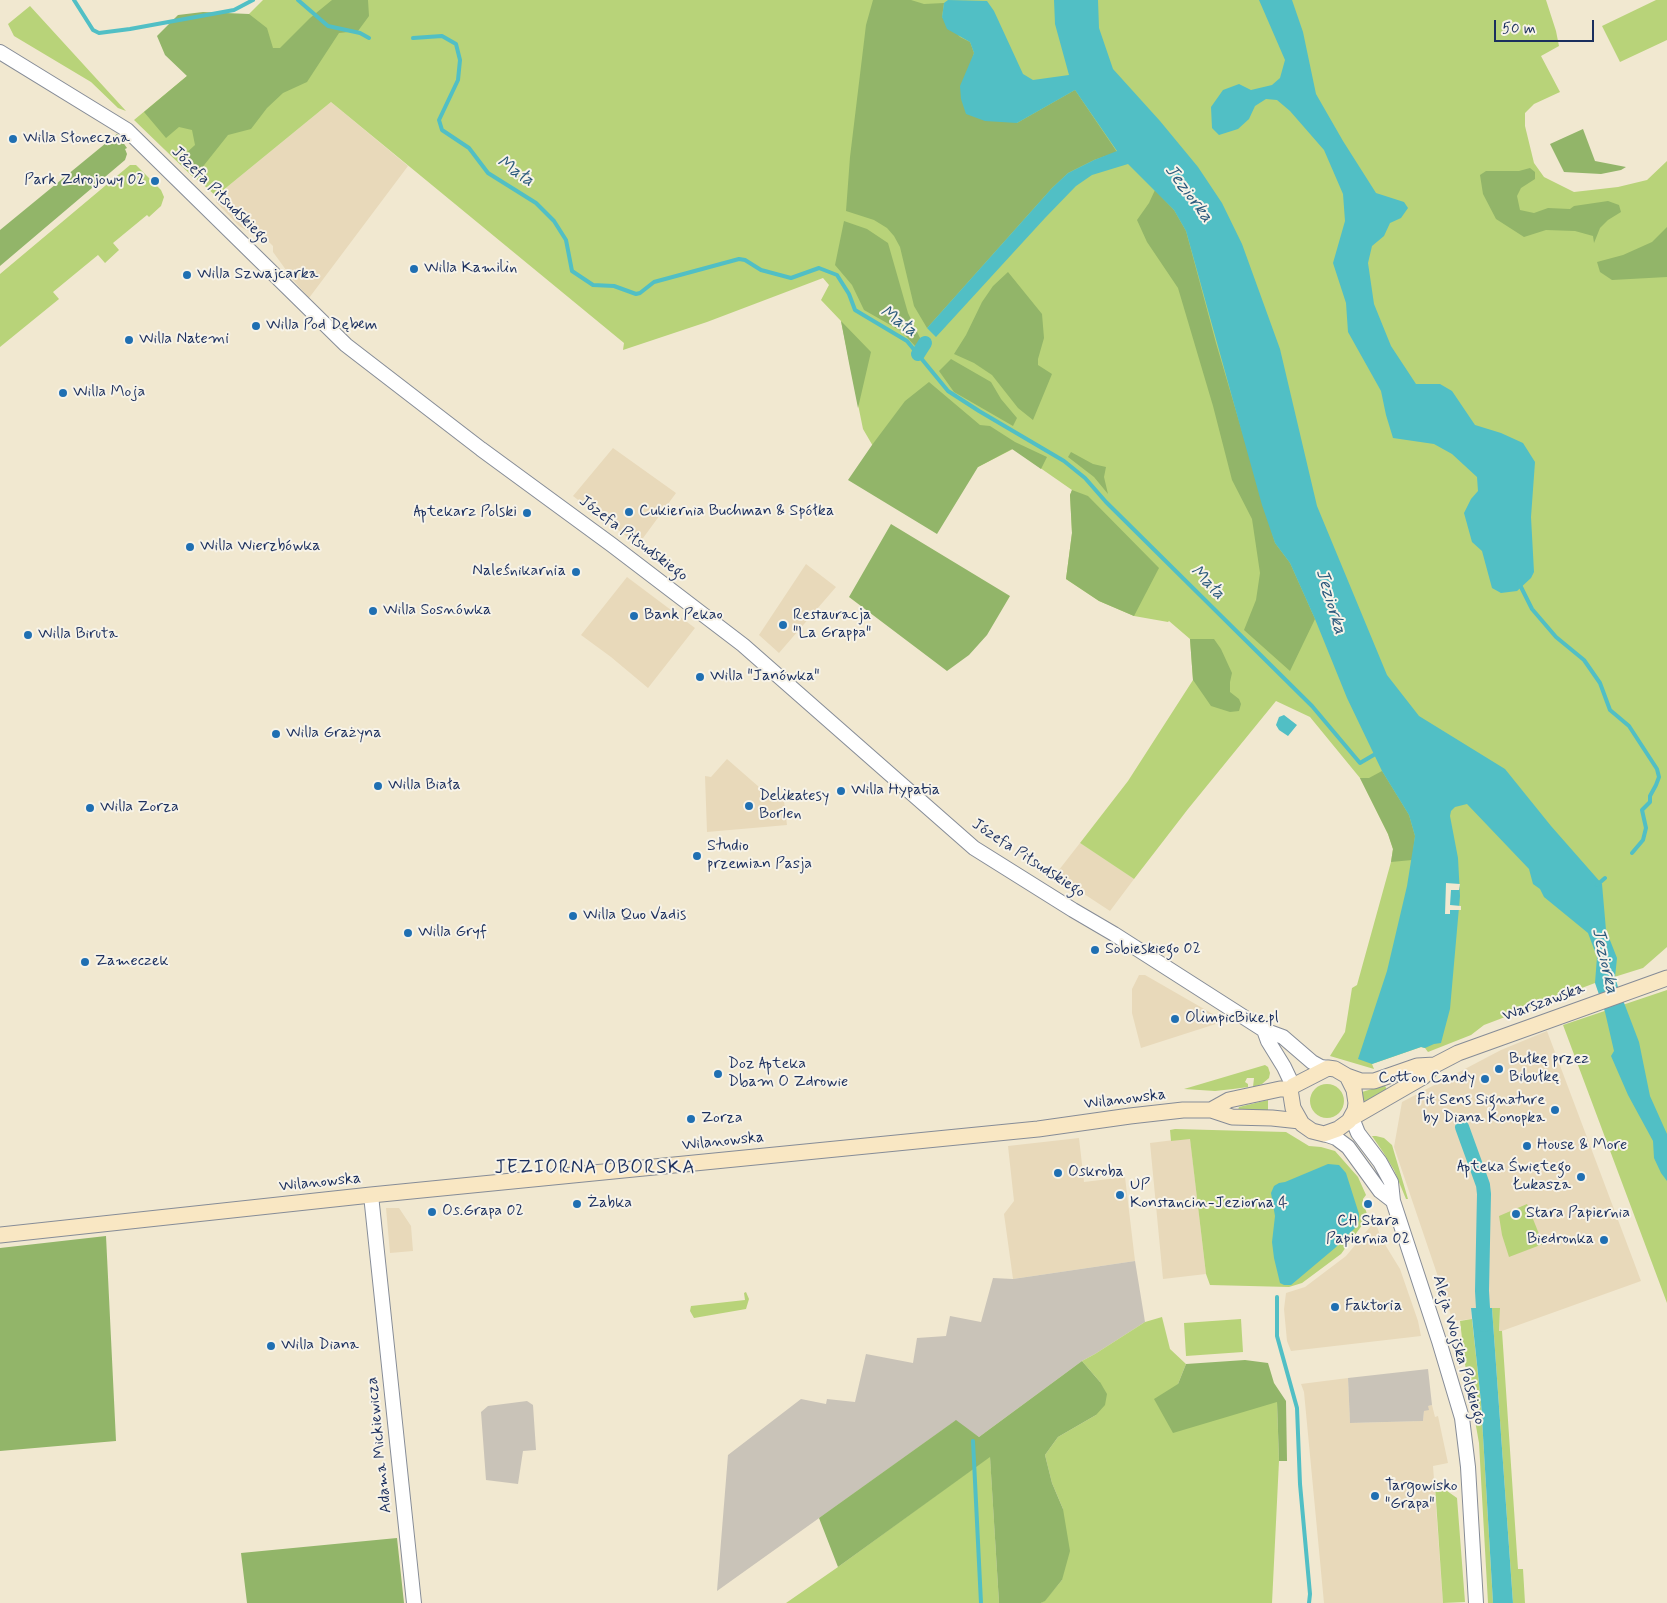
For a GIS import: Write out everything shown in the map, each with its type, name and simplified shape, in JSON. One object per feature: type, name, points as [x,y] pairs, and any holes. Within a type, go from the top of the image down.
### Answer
[{"type":"main road","name":"Warszawska","points":[[1352,1118],[1423,1077],[1435,1065],[1465,1050],[1667,978]]},
{"type":"main road","name":"Warszawska","points":[[1347,1076],[1356,1080],[1370,1081],[1417,1066],[1435,1065]]},
{"type":"main road","points":[[1328,1068],[1347,1076],[1356,1096],[1355,1110],[1352,1118],[1343,1126],[1324,1134],[1312,1131],[1300,1121],[1294,1108],[1291,1087],[1328,1068]]},
{"type":"main road","name":"Wilanowska","points":[[1211,1110],[1229,1100],[1291,1087]]},
{"type":"main road","name":"Wilanowska","points":[[0,1235],[371,1195],[1038,1129],[1183,1110],[1211,1110],[1232,1117],[1300,1121]]},
{"type":"street","name":"Józefa Piłsudskiego","points":[[0,52],[127,130],[346,344],[474,444],[612,545],[743,645],[974,848],[1114,934],[1264,1030],[1284,1037],[1312,1062],[1321,1067],[1328,1068]]},
{"type":"street","points":[[1264,1030],[1268,1041],[1284,1067],[1291,1087]]},
{"type":"street","name":"Aleja Wojska Polskiego","points":[[1366,1111],[1365,1130],[1370,1148]]},
{"type":"street","name":"Aleja Wojska Polskiego","points":[[1352,1118],[1358,1133],[1388,1174],[1391,1182],[1393,1201],[1440,1341],[1462,1418],[1468,1467],[1476,1603]]},
{"type":"street","name":"Aleja Wojska Polskiego","points":[[1324,1134],[1336,1138],[1348,1147],[1380,1191],[1393,1201]]},
{"type":"street","name":"Adama Mickiewicza","points":[[371,1195],[414,1603]]},
{"type":"shaded area","points":[[331,102],[408,166],[309,298],[273,252],[273,246],[263,236],[257,236],[239,226],[216,202],[216,196]]},
{"type":"shaded area","points":[[613,448],[676,493],[638,545],[573,496]]},
{"type":"shaded area","points":[[806,564],[836,587],[779,653],[759,635]]},
{"type":"shaded area","points":[[627,577],[695,628],[648,688],[581,635]]},
{"type":"shaded area","points":[[727,759],[767,794],[777,800],[784,801],[787,825],[707,832],[705,776],[711,777]]},
{"type":"shaded area","points":[[1080,843],[1134,879],[1110,911],[1055,875]]},
{"type":"shaded area","points":[[1139,975],[1145,975],[1225,1021],[1141,1048],[1132,1013],[1132,989]]},
{"type":"shaded area","name":"Stara Papiernia","points":[[1547,1031],[1641,1281],[1499,1332],[1500,1308],[1471,1308],[1472,1319],[1453,1321],[1394,1147],[1402,1102],[1501,1050]]},
{"type":"shaded area","points":[[1079,1138],[1084,1182],[1125,1177],[1135,1261],[1013,1279],[1004,1214],[1014,1201],[1008,1146]]},
{"type":"shaded area","points":[[1190,1138],[1206,1274],[1163,1279],[1150,1143]]},
{"type":"shaded area","points":[[386,1208],[399,1208],[411,1226],[413,1251],[390,1253]]},
{"type":"shaded area","points":[[1375,1221],[1381,1238],[1400,1269],[1418,1321],[1421,1336],[1291,1351],[1287,1341],[1284,1309],[1286,1293],[1305,1287],[1346,1256]]},
{"type":"shaded area","points":[[1135,1261],[1145,1322],[1082,1361],[979,1437],[955,1421],[717,1591],[728,1455],[801,1399],[826,1404],[827,1399],[855,1402],[866,1354],[913,1363],[917,1338],[946,1336],[950,1316],[981,1322],[993,1278],[1013,1279]]},
{"type":"shaded area","points":[[1428,1369],[1432,1405],[1428,1406],[1429,1410],[1424,1411],[1423,1421],[1350,1423],[1348,1378]]},
{"type":"shaded area","name":"Targowisko \"Grapa\"","points":[[1348,1378],[1350,1423],[1423,1421],[1424,1411],[1428,1406],[1432,1405],[1435,1417],[1438,1416],[1448,1463],[1433,1466],[1443,1603],[1324,1603],[1304,1392],[1301,1384]]},
{"type":"shaded area","points":[[527,1401],[533,1405],[536,1450],[523,1451],[518,1484],[486,1480],[481,1412],[488,1406]]},
{"type":"green space","points":[[263,0],[1546,0],[1559,46],[1541,56],[1560,92],[1534,104],[1525,113],[1525,126],[1534,163],[1544,177],[1574,192],[1618,187],[1647,180],[1667,161],[1667,947],[1643,968],[1595,983],[1484,1025],[1471,1035],[1428,1052],[1425,1048],[1421,1047],[1372,1064],[1374,1069],[1330,1056],[1345,1032],[1352,988],[1357,985],[1393,849],[1388,834],[1360,778],[1310,717],[1276,701],[1134,879],[1080,843],[1128,781],[1193,680],[1190,639],[1169,621],[1134,616],[1099,601],[1066,579],[1072,533],[1070,495],[1072,490],[1013,449],[978,467],[877,453],[863,429],[841,321],[821,300],[829,285],[823,278],[707,322],[623,350],[624,343],[331,102],[216,196],[194,178],[134,120],[187,76]]},
{"type":"green space","points":[[332,0],[368,0],[369,16],[358,31],[339,33],[307,82],[283,93],[267,108],[251,129],[228,135],[201,169],[187,167],[184,155],[195,145],[192,130],[179,127],[166,138],[144,112],[187,76],[165,55],[157,36],[178,15],[203,12],[249,14],[267,28],[273,48],[280,48],[310,18]]},
{"type":"green space","points":[[873,0],[911,0],[924,4],[944,3],[942,17],[960,37],[970,42],[974,53],[971,62],[1017,123],[1075,90],[1117,152],[1094,160],[1068,173],[1052,188],[927,328],[914,306],[900,247],[894,236],[887,228],[874,220],[846,211],[850,157],[866,25]]},
{"type":"green space","points":[[1656,0],[1667,0],[1667,40],[1620,62],[1602,26]]},
{"type":"green space","points":[[30,6],[126,111],[118,108],[91,82],[14,36],[8,24]]},
{"type":"green space","points":[[1583,129],[1595,161],[1626,167],[1621,170],[1601,174],[1564,172],[1550,144]]},
{"type":"green space","points":[[117,134],[127,148],[125,149],[127,154],[125,160],[0,266],[0,230]]},
{"type":"green space","points":[[130,165],[136,165],[161,190],[164,197],[161,206],[113,243],[119,250],[105,263],[98,255],[53,292],[59,299],[0,347],[0,274]]},
{"type":"green space","points":[[1530,168],[1535,172],[1535,179],[1521,188],[1517,196],[1520,210],[1534,213],[1548,208],[1570,209],[1574,206],[1608,201],[1619,205],[1621,212],[1608,220],[1600,228],[1594,243],[1593,236],[1575,231],[1546,230],[1524,237],[1496,219],[1483,194],[1480,175],[1486,171],[1519,171]]},
{"type":"green space","points":[[1155,190],[1174,210],[1186,231],[1216,343],[1275,543],[1290,563],[1315,619],[1290,671],[1244,630],[1256,600],[1260,573],[1252,519],[1232,480],[1213,406],[1178,288],[1147,242],[1137,220],[1149,203]]},
{"type":"green space","points":[[844,221],[867,229],[888,243],[908,313],[921,340],[915,346],[901,331],[864,310],[852,285],[835,265]]},
{"type":"green space","points":[[1667,227],[1667,277],[1612,280],[1600,272],[1597,262],[1623,255],[1652,242]]},
{"type":"green space","points":[[1008,272],[1042,314],[1044,338],[1038,365],[1052,374],[1033,420],[1018,408],[992,375],[974,363],[954,354],[966,335],[982,302],[993,286]]},
{"type":"green space","points":[[841,321],[871,352],[858,408],[849,363]]},
{"type":"green space","points":[[951,359],[991,382],[1001,399],[1017,418],[1013,426],[954,392],[939,371]]},
{"type":"green space","points":[[929,382],[980,425],[990,426],[1015,442],[1047,457],[1041,469],[1012,449],[978,467],[937,534],[848,480],[905,401]]},
{"type":"green space","points":[[1071,452],[1093,464],[1106,467],[1104,477],[1108,494],[1094,477],[1068,457]]},
{"type":"green space","points":[[1072,490],[1088,496],[1159,568],[1134,616],[1099,601],[1066,579],[1072,533],[1070,495]]},
{"type":"green space","points":[[891,524],[1010,596],[987,635],[969,655],[947,671],[849,597]]},
{"type":"green space","points":[[1190,639],[1214,639],[1221,649],[1232,673],[1230,692],[1239,699],[1241,704],[1239,711],[1230,712],[1211,706],[1193,680]]},
{"type":"green space","points":[[1382,771],[1409,815],[1415,836],[1412,860],[1391,862],[1393,849],[1388,834],[1360,778],[1369,778]]},
{"type":"green space","points":[[1667,990],[1667,1303],[1563,1025]]},
{"type":"green space","points":[[1265,1065],[1270,1073],[1269,1078],[1262,1084],[1253,1087],[1254,1078],[1247,1078],[1245,1082],[1248,1084],[1248,1087],[1215,1091],[1184,1089]]},
{"type":"green space","points":[[1327,1084],[1339,1089],[1344,1101],[1339,1113],[1327,1118],[1315,1113],[1310,1101],[1315,1089]]},
{"type":"green space","points":[[1385,1085],[1387,1091],[1363,1104],[1362,1092]]},
{"type":"green space","points":[[1268,1100],[1268,1111],[1238,1110],[1239,1107]]},
{"type":"green space","points":[[1170,1130],[1286,1132],[1309,1146],[1335,1151],[1358,1177],[1366,1195],[1363,1202],[1368,1217],[1341,1254],[1302,1283],[1289,1287],[1210,1285],[1206,1274],[1190,1139],[1171,1141]]},
{"type":"green space","points":[[1372,1136],[1384,1138],[1392,1145],[1408,1199],[1406,1199],[1394,1170]]},
{"type":"green space","points":[[1527,1204],[1543,1244],[1509,1257],[1502,1235],[1499,1216]]},
{"type":"green space","points":[[106,1236],[116,1441],[0,1451],[0,1248]]},
{"type":"green space","points":[[746,1292],[749,1299],[746,1309],[694,1318],[690,1311],[691,1306],[745,1300],[744,1293]]},
{"type":"green space","points":[[1492,1308],[1500,1308],[1499,1331],[1502,1331],[1518,1569],[1523,1569],[1525,1603],[1513,1603]]},
{"type":"green space","points":[[1162,1317],[1170,1349],[1186,1364],[1178,1384],[1277,1402],[1279,1461],[1272,1603],[1041,1603],[1062,1580],[1063,1509],[1052,1483],[1045,1455],[1058,1437],[1096,1415],[1100,1382],[1082,1361],[1145,1322]]},
{"type":"green space","points":[[1241,1319],[1243,1352],[1186,1356],[1184,1323]]},
{"type":"green space","points":[[1472,1319],[1481,1402],[1493,1603],[1488,1603],[1479,1443],[1465,1364],[1460,1321]]},
{"type":"green space","points":[[1245,1360],[1268,1363],[1274,1383],[1286,1401],[1287,1461],[1279,1461],[1277,1402],[1173,1433],[1154,1399],[1178,1384],[1186,1364]]},
{"type":"green space","points":[[1082,1361],[1100,1382],[1107,1394],[1105,1405],[1096,1415],[1058,1437],[1045,1455],[1052,1483],[1063,1509],[1070,1551],[1062,1580],[1045,1601],[1041,1603],[999,1603],[990,1457],[838,1567],[819,1518],[956,1420],[979,1437]]},
{"type":"green space","points":[[990,1456],[999,1603],[786,1603],[838,1567]]},
{"type":"green space","points":[[1435,1486],[1440,1486],[1457,1498],[1465,1602],[1443,1603]]},
{"type":"green space","points":[[397,1538],[404,1603],[247,1603],[241,1553]]},
{"type":"water","name":"Jeziorka","points":[[948,0],[987,1],[994,11],[1023,74],[1033,80],[1069,75],[1055,24],[1054,0],[1098,0],[1099,28],[1113,69],[1198,167],[1222,203],[1242,244],[1280,349],[1317,506],[1387,675],[1419,716],[1505,769],[1551,826],[1602,884],[1606,930],[1617,958],[1615,977],[1639,1042],[1650,1096],[1667,1134],[1667,1181],[1654,1158],[1653,1141],[1628,1095],[1611,1056],[1614,1051],[1605,1012],[1595,983],[1597,957],[1588,933],[1544,897],[1540,889],[1533,884],[1529,869],[1467,804],[1455,807],[1451,811],[1450,816],[1458,858],[1460,896],[1450,1009],[1441,1043],[1425,1048],[1421,1047],[1372,1064],[1358,1059],[1387,971],[1407,886],[1415,836],[1409,815],[1382,771],[1347,698],[1290,563],[1275,543],[1262,505],[1186,231],[1174,210],[1128,164],[1092,175],[1076,186],[1045,218],[936,337],[927,328],[1052,188],[1068,173],[1117,151],[1075,90],[1017,123],[985,121],[966,114],[961,99],[960,86],[974,53],[970,42],[947,29],[942,17],[944,3]]},
{"type":"water","points":[[1259,0],[1292,0],[1303,32],[1316,94],[1376,193],[1404,202],[1408,208],[1401,218],[1390,223],[1384,236],[1372,246],[1368,263],[1374,304],[1391,346],[1416,384],[1440,384],[1452,391],[1475,425],[1501,433],[1523,443],[1535,462],[1531,517],[1534,572],[1531,578],[1517,591],[1501,593],[1492,588],[1482,551],[1472,542],[1464,513],[1471,499],[1478,491],[1477,477],[1452,454],[1434,444],[1393,438],[1381,391],[1348,332],[1346,303],[1333,263],[1345,221],[1343,194],[1324,150],[1290,111],[1277,100],[1266,99],[1255,106],[1249,119],[1238,129],[1219,135],[1212,128],[1211,107],[1223,90],[1239,84],[1251,90],[1272,85],[1280,78],[1285,60]]},
{"type":"water","points":[[1284,715],[1297,725],[1288,736],[1279,730],[1276,725],[1279,717]]},
{"type":"water","points":[[1328,1164],[1339,1165],[1346,1173],[1359,1214],[1359,1220],[1356,1227],[1335,1248],[1291,1285],[1284,1285],[1280,1283],[1274,1258],[1272,1242],[1275,1216],[1271,1193],[1274,1186],[1279,1183]]},
{"type":"water","points":[[1471,1308],[1492,1308],[1513,1603],[1493,1603],[1481,1402]]},
{"type":"pier","points":[[1446,883],[1460,884],[1459,890],[1451,890],[1450,905],[1461,906],[1461,910],[1450,910],[1450,914],[1445,914]]},
{"type":"waterway","name":"Mała","points":[[74,0],[93,30],[99,33],[234,10],[253,0]]},
{"type":"waterway","name":"Mała","points":[[298,0],[328,26],[360,33],[369,38]]},
{"type":"waterway","name":"Mała","points":[[413,38],[442,36],[456,44],[460,60],[458,80],[439,120],[442,130],[469,148],[488,173],[536,203],[554,221],[566,240],[572,271],[593,285],[614,286],[636,294],[654,282],[739,259],[745,260],[761,270],[791,278],[819,268],[837,275],[849,294],[855,310],[907,341],[948,391],[1064,461],[1085,478],[1106,502],[1312,706],[1360,763],[1377,753]]},
{"type":"waterway","points":[[918,354],[925,343]]},
{"type":"waterway","points":[[1519,583],[1532,609],[1556,637],[1584,660],[1600,683],[1610,710],[1629,726],[1657,769],[1659,777],[1650,796],[1650,802],[1642,810],[1646,828],[1643,840],[1632,853]]},
{"type":"waterway","points":[[1597,885],[1605,878]]},
{"type":"waterway","points":[[1462,1127],[1483,1185],[1482,1291],[1484,1325]]},
{"type":"waterway","points":[[1277,1297],[1277,1336],[1297,1408],[1300,1484],[1310,1594],[1309,1603]]},
{"type":"waterway","points":[[973,1441],[981,1603]]},
{"type":"place","name":"Willa Słoneczna","points":[[13,139]]},
{"type":"place","name":"Park Zdrojowy 02","points":[[155,181]]},
{"type":"place","name":"Willa Kamilin","points":[[414,269]]},
{"type":"place","name":"Willa Szwajcarka","points":[[187,275]]},
{"type":"place","name":"Willa Pod Dębem","points":[[256,326]]},
{"type":"place","name":"Willa Natemi","points":[[129,340]]},
{"type":"place","name":"Willa Moja","points":[[63,393]]},
{"type":"place","name":"Cukiernia Buchman & Spółka","points":[[629,512]]},
{"type":"place","name":"Aptekarz Polski","points":[[527,513]]},
{"type":"place","name":"Willa Wierzbówka","points":[[190,547]]},
{"type":"place","name":"Naleśnikarnia","points":[[576,572]]},
{"type":"place","name":"Willa Sosnówka","points":[[373,611]]},
{"type":"place","name":"Bank Pekao","points":[[634,616]]},
{"type":"place","name":"Restauracja \"La Grappa\"","points":[[783,625]]},
{"type":"place","name":"Willa Biruta","points":[[28,635]]},
{"type":"place","name":"Willa \"Janówka\"","points":[[700,677]]},
{"type":"place","name":"Willa Grażyna","points":[[276,734]]},
{"type":"place","name":"Willa Biała","points":[[378,786]]},
{"type":"place","name":"Willa Hypatia","points":[[841,791]]},
{"type":"place","name":"Delikatesy Borlen","points":[[749,806]]},
{"type":"place","name":"Willa Zorza","points":[[90,808]]},
{"type":"place","name":"Studio przemian Pasja","points":[[697,856]]},
{"type":"place","name":"Willa Quo Vadis","points":[[573,916]]},
{"type":"place","name":"Willa Gryf","points":[[408,933]]},
{"type":"place","name":"Sobieskiego 02","points":[[1095,950]]},
{"type":"place","name":"Zameczek","points":[[85,962]]},
{"type":"place","name":"OlimpicBike.pl","points":[[1175,1019]]},
{"type":"place","name":"Bułkę przez Bibułkę","points":[[1499,1069]]},
{"type":"place","name":"Doz Apteka Dbam O Zdrowie","points":[[718,1074]]},
{"type":"place","name":"Cotton Candy","points":[[1485,1079]]},
{"type":"place","name":"Fit Sens Signature by Diana Konopka","points":[[1555,1110]]},
{"type":"place","name":"Zorza","points":[[691,1119]]},
{"type":"place","name":"House & More","points":[[1527,1146]]},
{"type":"place","name":"Oskroba","points":[[1058,1173]]},
{"type":"place","name":"Apteka Świętego Łukasza","points":[[1581,1177]]},
{"type":"place","name":"UP Konstancin-Jeziorna 4","points":[[1120,1195]]},
{"type":"place","name":"Żabka","points":[[577,1204]]},
{"type":"place","name":"CH Stara Papiernia 02","points":[[1368,1204]]},
{"type":"place","name":"Os.Grapa 02","points":[[432,1212]]},
{"type":"place","name":"Stara Papiernia","points":[[1516,1214]]},
{"type":"place","name":"Biedronka","points":[[1604,1240]]},
{"type":"place","name":"Faktoria","points":[[1335,1307]]},
{"type":"place","name":"Willa Diana","points":[[271,1346]]},
{"type":"place","name":"Targowisko \"Grapa\"","points":[[1375,1496]]},
{"type":"district","name":"JEZIORNA OBORSKA","points":[[595,1169]]}]
